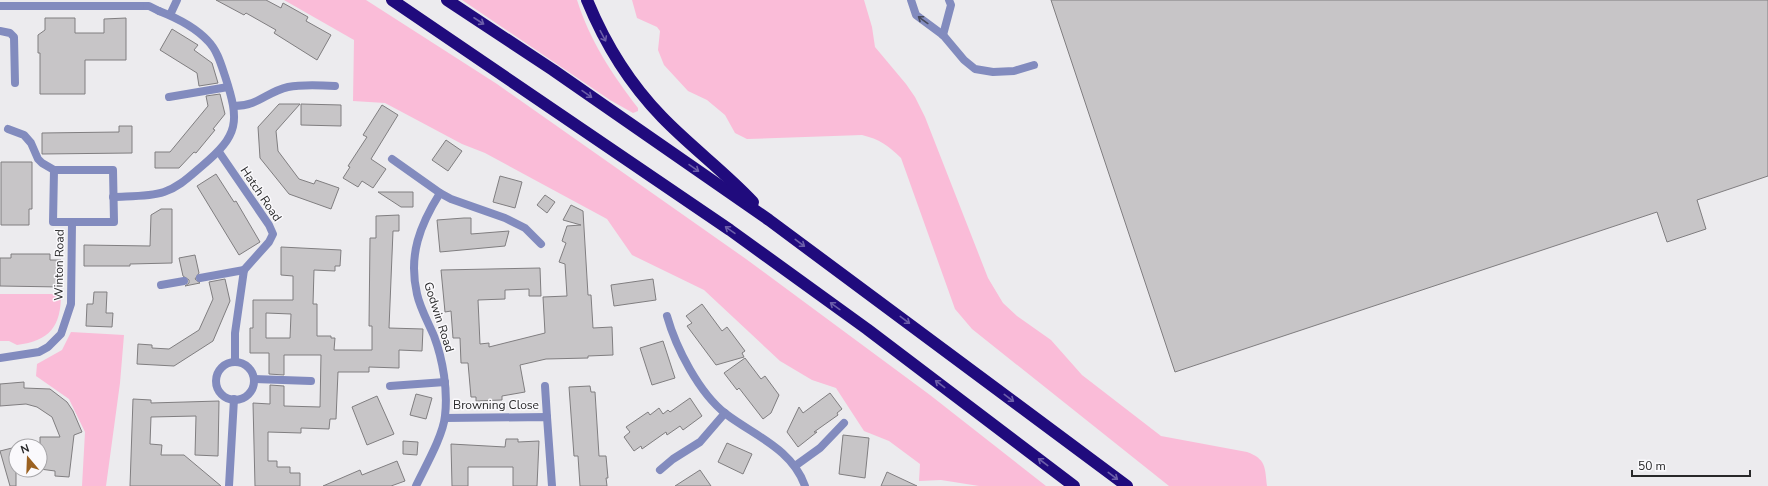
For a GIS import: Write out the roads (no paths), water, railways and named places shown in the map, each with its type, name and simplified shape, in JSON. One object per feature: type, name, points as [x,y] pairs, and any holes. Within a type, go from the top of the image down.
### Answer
[{"type":"highway","points":[[392,0],[628,159],[768,258],[1074,486]]},
{"type":"highway","points":[[447,0],[553,70],[769,220],[1127,486]]},
{"type":"highway","points":[[587,0],[607,45],[638,90],[662,117],[738,187],[769,220]]},
{"type":"street","points":[[170,15],[177,0]]},
{"type":"street","points":[[911,0],[916,15],[943,35],[964,60],[974,69],[993,72],[1007,72],[1034,65]]},
{"type":"street","points":[[943,35],[951,5],[949,0]]},
{"type":"street","points":[[0,6],[149,6],[170,15],[196,30],[214,47],[234,106],[232,131],[229,139],[219,152],[186,180],[163,192],[113,197]]},
{"type":"street","points":[[0,31],[10,33],[14,37],[15,83]]},
{"type":"street","points":[[234,106],[251,104],[287,87],[304,85],[334,86]]},
{"type":"street","points":[[169,97],[228,86]]},
{"type":"street","points":[[8,130],[24,135],[31,143],[38,159],[42,164],[54,170]]},
{"type":"street","name":"Hatch Road","points":[[219,152],[269,225],[273,234],[266,247],[244,270]]},
{"type":"street","points":[[392,159],[450,199],[505,218],[525,228],[541,244]]},
{"type":"street","name":"Winton Road","points":[[54,170],[113,170],[114,222],[54,222],[54,170]]},
{"type":"street","name":"Godwin Road","points":[[416,486],[443,428],[445,418],[444,382],[434,337],[417,294],[415,267],[419,233],[425,217],[440,193]]},
{"type":"street","name":"Winton Road","points":[[0,358],[39,352],[48,347],[61,334],[71,304],[72,223]]},
{"type":"street","points":[[200,278],[244,270],[235,333],[235,362]]},
{"type":"street","points":[[161,285],[184,281]]},
{"type":"street","points":[[667,316],[684,357],[705,391],[726,413],[771,443],[795,466],[805,486]]},
{"type":"street","points":[[235,362],[246,365],[250,369],[254,379],[254,384],[249,394],[244,397],[234,399],[229,398],[220,392],[216,381],[220,369],[225,365],[235,362]]},
{"type":"street","points":[[254,379],[311,381]]},
{"type":"street","points":[[390,386],[444,382]]},
{"type":"street","name":"Browning Close","points":[[545,386],[552,486]]},
{"type":"street","points":[[229,486],[234,399]]},
{"type":"street","points":[[660,470],[673,459],[700,442],[726,413]]},
{"type":"street","name":"Browning Close","points":[[445,418],[547,417]]},
{"type":"street","points":[[795,466],[820,448],[844,423]]}]
